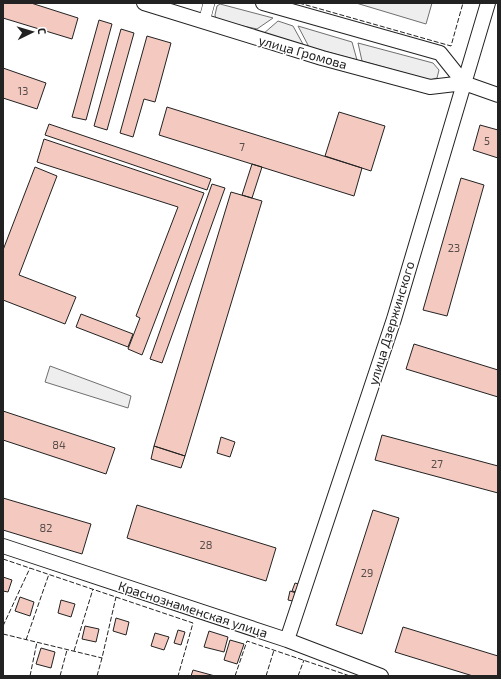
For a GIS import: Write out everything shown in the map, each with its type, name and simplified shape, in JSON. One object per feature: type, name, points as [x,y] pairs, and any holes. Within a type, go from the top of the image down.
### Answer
[{"type":"street","name":"улица Громова","points":[[144,3],[322,58],[430,87],[464,83],[498,95]]},
{"type":"street","points":[[204,22],[209,3]]},
{"type":"street","points":[[263,3],[440,53],[464,83]]},
{"type":"street","name":"улица Дзержинского","points":[[287,640],[391,326],[488,3]]},
{"type":"street","name":"Краснознаменская улица","points":[[3,546],[287,640],[381,676]]},
{"type":"shaded area","points":[[356,3],[432,3],[426,24]]},
{"type":"shaded area","points":[[220,4],[273,18],[257,29],[216,20],[215,15],[217,6]]},
{"type":"shaded area","points":[[278,21],[293,26],[304,46],[263,34]]},
{"type":"shaded area","points":[[298,26],[352,42],[357,60],[309,47]]},
{"type":"shaded area","points":[[358,43],[433,63],[439,70],[437,78],[430,80],[362,61]]},
{"type":"shaded area","points":[[50,366],[131,396],[128,408],[45,382]]},
{"type":"building","points":[[3,3],[31,3],[78,18],[72,39],[3,18]]},
{"type":"building","points":[[99,20],[112,24],[86,120],[72,117]]},
{"type":"building","points":[[121,29],[134,33],[107,130],[94,126]]},
{"type":"building","points":[[147,36],[171,43],[155,102],[144,99],[133,137],[120,133]]},
{"type":"building","points":[[3,68],[46,83],[37,109],[3,98]]},
{"type":"building","points":[[167,107],[362,168],[354,196],[159,135]]},
{"type":"building","points":[[339,112],[385,126],[371,171],[325,156]]},
{"type":"building","points":[[49,124],[211,179],[207,190],[45,135]]},
{"type":"building","points":[[480,125],[498,130],[498,158],[473,150]]},
{"type":"building","points":[[44,139],[204,193],[142,355],[128,349],[140,318],[136,316],[178,207],[37,162]]},
{"type":"building","points":[[252,164],[262,167],[252,198],[242,195]]},
{"type":"building","points":[[35,167],[57,176],[19,275],[76,297],[65,324],[3,300],[3,250]]},
{"type":"building","points":[[461,178],[484,185],[447,316],[423,310]]},
{"type":"building","points":[[212,184],[225,188],[162,363],[150,359]]},
{"type":"building","points":[[231,192],[262,201],[185,456],[154,446]]},
{"type":"building","points":[[81,314],[133,334],[128,347],[76,327]]},
{"type":"building","points":[[414,344],[498,370],[498,397],[406,369]]},
{"type":"building","points":[[3,411],[115,448],[106,474],[3,440]]},
{"type":"building","points":[[382,435],[498,466],[498,493],[375,460]]},
{"type":"building","points":[[221,437],[235,442],[230,457],[217,453]]},
{"type":"building","points":[[154,446],[185,456],[181,468],[151,459]]},
{"type":"building","points":[[3,498],[91,524],[82,554],[3,530]]},
{"type":"building","points":[[137,505],[276,548],[266,581],[127,538]]},
{"type":"building","points":[[373,510],[399,518],[362,634],[336,625]]},
{"type":"building","points":[[3,577],[12,580],[8,592],[3,591]]},
{"type":"building","points":[[295,583],[302,585],[300,593],[292,591]]},
{"type":"building","points":[[290,591],[299,594],[297,602],[288,600]]},
{"type":"building","points":[[20,597],[34,602],[30,616],[15,611]]},
{"type":"building","points":[[61,600],[75,604],[71,617],[58,613]]},
{"type":"building","points":[[116,618],[129,622],[126,635],[113,631]]},
{"type":"building","points":[[85,626],[99,629],[96,642],[82,639]]},
{"type":"building","points":[[403,627],[498,656],[498,676],[473,676],[395,652]]},
{"type":"building","points":[[178,630],[185,632],[181,645],[174,643]]},
{"type":"building","points":[[209,631],[228,637],[224,652],[204,647]]},
{"type":"building","points":[[155,633],[169,637],[164,650],[151,646]]},
{"type":"building","points":[[230,640],[244,644],[237,664],[224,660]]},
{"type":"building","points":[[41,648],[55,652],[51,668],[36,664]]},
{"type":"building","points":[[193,670],[215,676],[191,676]]},
{"type":"fence","points":[[299,3],[451,46],[463,3]]},
{"type":"fence","points":[[3,559],[193,623],[178,676]]},
{"type":"fence","points":[[3,626],[30,568]]},
{"type":"fence","points":[[26,640],[49,574]]},
{"type":"fence","points":[[74,651],[93,589]]},
{"type":"fence","points":[[97,676],[116,597]]},
{"type":"fence","points":[[3,634],[102,658]]},
{"type":"fence","points":[[235,676],[247,641],[350,676]]},
{"type":"fence","points":[[30,676],[37,642]]},
{"type":"fence","points":[[60,676],[67,650]]},
{"type":"fence","points":[[266,676],[274,650]]},
{"type":"fence","points":[[298,676],[304,660]]}]
